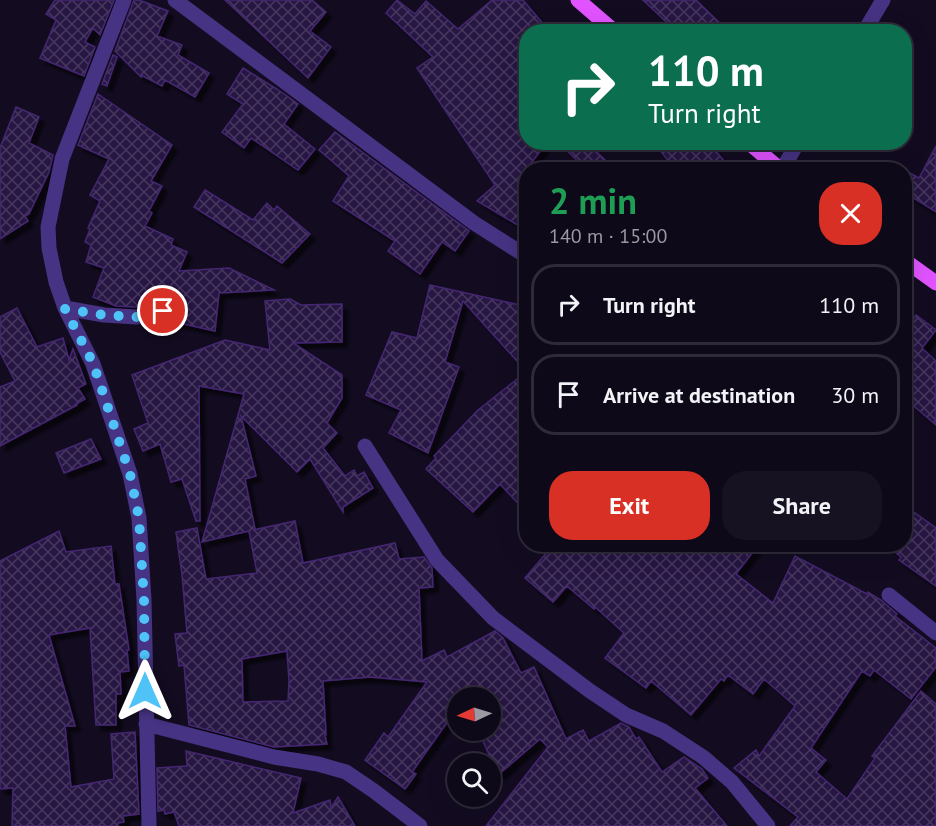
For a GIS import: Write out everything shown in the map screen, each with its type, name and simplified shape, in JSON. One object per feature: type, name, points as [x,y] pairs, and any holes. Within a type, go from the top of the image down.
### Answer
[{"type":"main road","points":[[578,0],[606,24]]},
{"type":"main road","points":[[758,150],[772,162]]},
{"type":"main road","points":[[912,266],[936,283]]},
{"type":"street","points":[[124,0],[62,159],[50,213],[49,248],[52,267],[65,309],[93,363],[130,474],[139,518],[144,600],[149,826]]},
{"type":"street","points":[[175,0],[474,223],[519,252]]},
{"type":"street","points":[[869,24],[883,0]]},
{"type":"street","points":[[65,309],[137,317],[163,311]]},
{"type":"street","points":[[365,446],[437,560],[493,618],[626,715],[663,731],[703,757],[732,782],[768,826]]},
{"type":"street","points":[[889,595],[936,633]]},
{"type":"street","points":[[146,724],[274,757],[318,764],[346,772],[420,826]]},
{"type":"building","points":[[55,0],[114,0],[100,35],[93,28],[85,42],[95,47],[84,76],[40,58],[56,20],[46,14]]},
{"type":"building","points":[[134,0],[168,11],[157,36],[182,45],[178,55],[209,73],[195,97],[165,80],[162,86],[141,75],[141,77],[115,51]]},
{"type":"building","points":[[225,0],[312,0],[326,12],[310,31],[331,47],[308,78]]},
{"type":"building","points":[[397,0],[415,14],[426,1],[458,29],[492,0],[523,0],[543,24],[519,24],[519,150],[541,150],[532,162],[519,162],[519,226],[477,201],[495,185],[417,68],[433,57],[386,13]]},
{"type":"building","points":[[643,0],[696,0],[721,24],[668,24]]},
{"type":"building","points":[[113,55],[117,57],[107,86],[102,84]]},
{"type":"building","points":[[243,68],[298,104],[284,124],[315,149],[298,170],[251,138],[244,148],[222,132],[243,104],[227,94]]},
{"type":"building","points":[[98,94],[172,145],[151,181],[162,186],[149,211],[152,213],[145,226],[173,239],[171,245],[187,252],[179,271],[229,268],[274,290],[219,293],[215,331],[166,320],[170,318],[173,309],[165,302],[136,307],[116,306],[93,297],[104,268],[86,262],[91,245],[85,242],[90,229],[88,228],[100,201],[90,195],[109,159],[78,145]]},
{"type":"building","points":[[16,107],[39,117],[29,143],[53,155],[49,172],[29,214],[25,216],[28,221],[0,239],[0,148]]},
{"type":"building","points":[[335,132],[469,231],[455,251],[442,242],[420,274],[388,251],[395,241],[333,201],[349,176],[319,150]]},
{"type":"building","points":[[936,146],[936,212],[912,197],[912,174],[919,178]]},
{"type":"building","points":[[566,150],[595,150],[607,162],[579,162]]},
{"type":"building","points":[[660,150],[715,150],[725,162],[669,162]]},
{"type":"building","points":[[205,190],[253,220],[267,203],[274,210],[277,206],[310,234],[282,263],[194,207]]},
{"type":"building","points":[[430,285],[519,305],[519,363],[463,301],[445,362],[459,367],[428,453],[389,433],[401,410],[366,395],[392,332],[417,338]]},
{"type":"building","points":[[290,299],[301,305],[342,304],[342,342],[293,343],[342,375],[342,398],[327,423],[337,433],[323,448],[345,476],[354,470],[357,476],[364,472],[373,488],[343,507],[343,512],[310,459],[297,472],[241,416],[256,476],[245,479],[255,529],[253,530],[295,521],[303,563],[395,543],[399,559],[424,557],[432,568],[433,587],[419,588],[422,661],[444,650],[447,657],[495,631],[503,638],[521,673],[534,667],[566,739],[583,730],[589,741],[621,723],[629,727],[636,739],[639,737],[662,772],[684,757],[702,769],[708,778],[695,788],[727,826],[486,826],[548,747],[540,739],[501,772],[501,753],[488,753],[483,741],[501,741],[501,687],[447,687],[447,723],[412,772],[416,774],[405,789],[365,760],[384,733],[388,737],[427,682],[370,677],[323,681],[326,734],[324,732],[327,744],[274,747],[189,725],[184,665],[179,666],[175,634],[187,633],[176,532],[197,528],[206,579],[257,573],[249,531],[202,542],[244,394],[199,386],[200,521],[196,521],[182,479],[171,482],[160,444],[143,451],[134,429],[148,423],[132,375],[225,340],[270,350],[265,301]],"holes":[[[287,651],[288,701],[243,702],[242,659]]]},
{"type":"building","points":[[17,308],[37,347],[63,338],[69,360],[73,349],[86,384],[78,388],[85,399],[0,446],[0,387],[15,381],[0,352],[0,317]]},
{"type":"building","points":[[916,315],[936,330],[922,348],[936,361],[936,425],[912,405],[912,318]]},
{"type":"building","points":[[519,378],[519,504],[500,484],[473,512],[426,469],[436,458],[434,456],[478,410]]},
{"type":"building","points":[[91,439],[101,459],[64,473],[56,453]]},
{"type":"building","points":[[912,511],[936,528],[936,586],[899,560],[901,557],[895,552],[912,552]]},
{"type":"building","points":[[59,531],[66,552],[111,546],[115,584],[119,584],[129,650],[127,650],[129,671],[120,672],[121,694],[116,694],[116,725],[96,725],[90,628],[49,635],[75,726],[65,726],[71,787],[114,779],[111,734],[135,732],[139,814],[123,816],[124,822],[118,823],[118,826],[12,826],[13,788],[0,789],[0,561]]},
{"type":"building","points":[[547,552],[753,552],[736,574],[773,603],[795,556],[867,594],[868,592],[881,600],[897,614],[895,616],[936,648],[936,667],[911,699],[874,670],[870,676],[862,671],[811,748],[826,760],[816,772],[847,799],[875,758],[872,756],[921,691],[936,704],[936,826],[790,826],[798,817],[734,768],[756,750],[759,756],[795,706],[764,679],[753,694],[728,675],[724,681],[721,679],[691,715],[651,681],[646,688],[605,658],[624,633],[595,607],[594,609],[567,586],[553,602],[525,578]]},
{"type":"building","points":[[186,751],[301,778],[293,813],[330,800],[331,808],[338,797],[355,826],[179,826],[174,812],[165,814],[164,810],[158,811],[157,768],[187,766]]},
{"type":"route","points":[[145,691],[144,600],[139,518],[130,474],[93,363],[65,309],[137,317],[163,311]]}]
